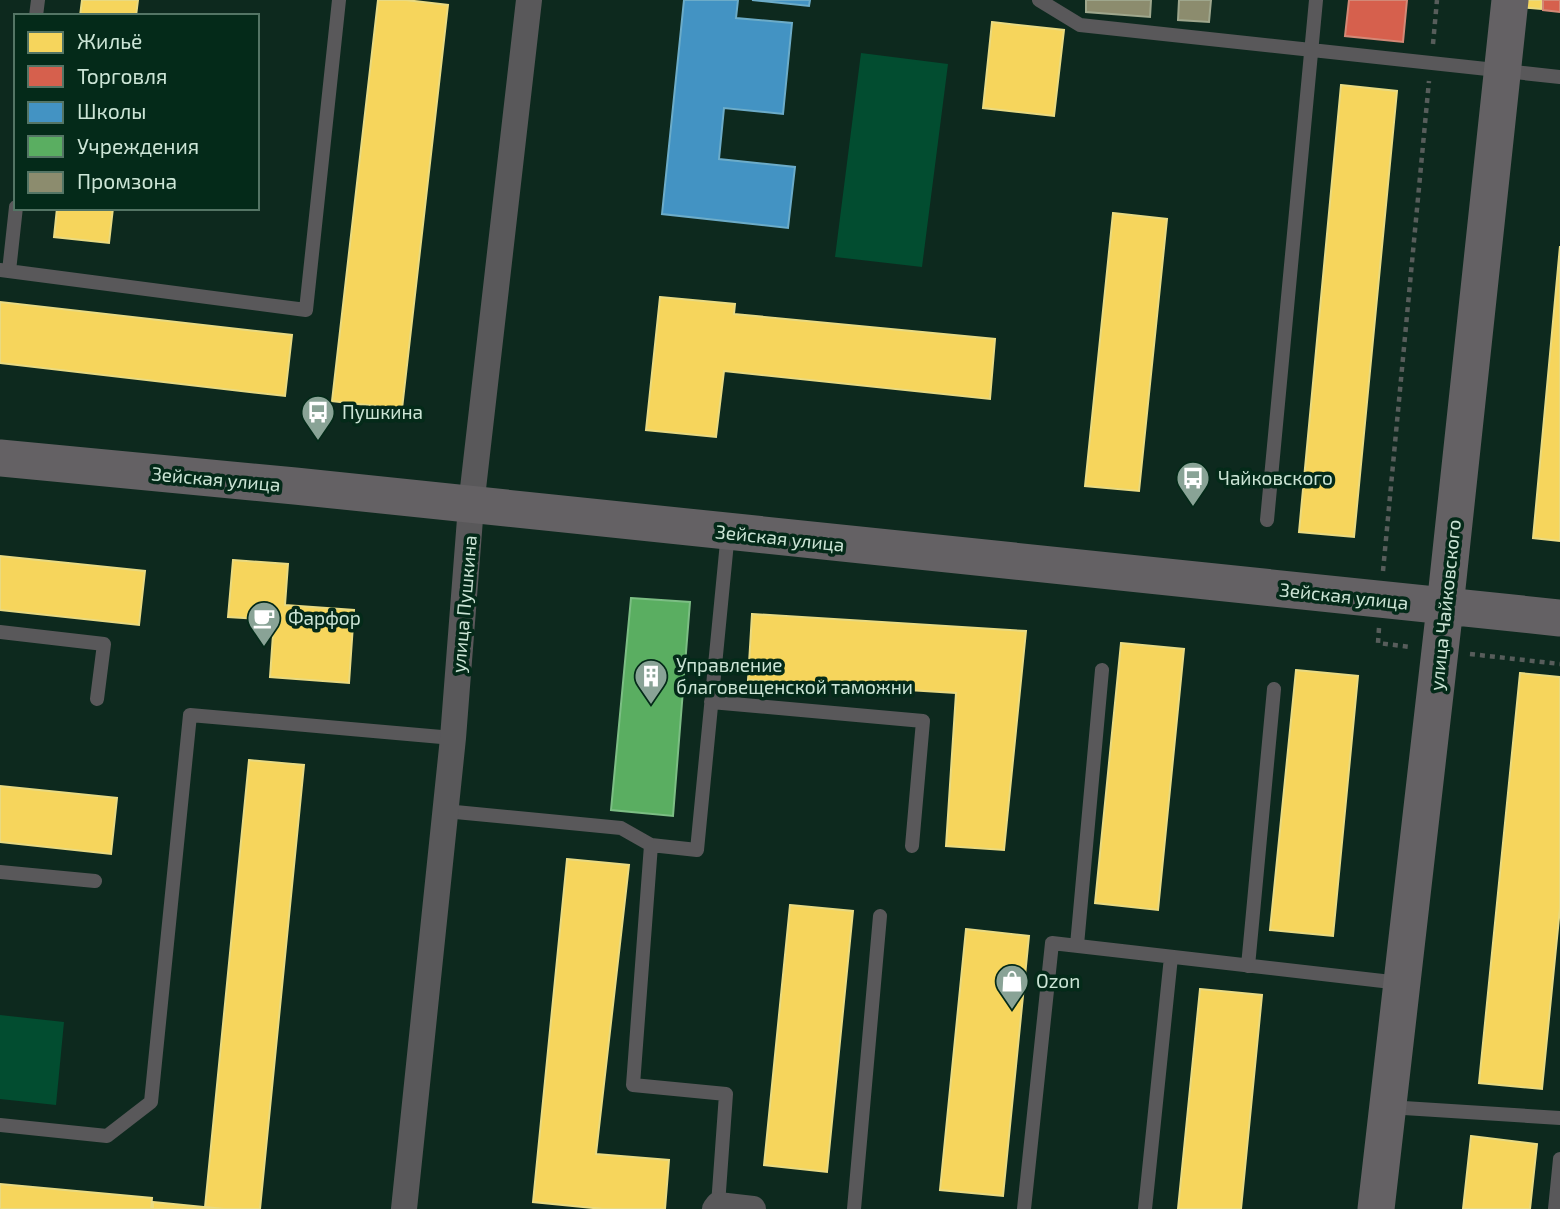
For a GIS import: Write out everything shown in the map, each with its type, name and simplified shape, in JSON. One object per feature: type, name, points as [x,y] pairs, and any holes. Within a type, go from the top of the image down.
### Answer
[{"type":"street","name":"улица Пушкина","points":[[404,1209],[453,738],[471,506],[529,0]]},
{"type":"street","name":"улица Чайковского","points":[[1376,1209],[1445,607],[1510,0]]},
{"type":"street","name":"Зейская улица","points":[[0,458],[295,486],[1560,618]]},
{"type":"street","points":[[716,1207],[753,1209]]},
{"type":"lane","points":[[15,210],[4,270],[306,310],[339,0]]},
{"type":"lane","points":[[1039,0],[1080,25],[1560,77]]},
{"type":"lane","points":[[1267,520],[1315,0]]},
{"type":"lane","points":[[445,811],[621,828],[651,845],[696,850],[728,532]]},
{"type":"lane","points":[[0,632],[104,644],[97,699]]},
{"type":"lane","points":[[1077,946],[1102,670]]},
{"type":"lane","points":[[1248,966],[1274,689]]},
{"type":"lane","points":[[711,702],[923,722],[912,846]]},
{"type":"lane","points":[[0,1125],[107,1136],[151,1102],[190,715],[453,738]]},
{"type":"lane","points":[[651,845],[633,1086],[726,1094],[716,1207]]},
{"type":"lane","points":[[0,872],[94,881]]},
{"type":"lane","points":[[854,1209],[880,916]]},
{"type":"lane","points":[[1024,1209],[1052,943],[1401,984]]},
{"type":"lane","points":[[1145,1209],[1171,957]]},
{"type":"lane","points":[[1388,1107],[1560,1118]]},
{"type":"lane","points":[[1555,1209],[1560,1159]]},
{"type":"path","points":[[1437,0],[1378,643],[1560,664]]},
{"type":"green space","points":[[861,53],[948,64],[922,267],[835,257]]},
{"type":"green space","points":[[0,1015],[64,1022],[56,1105],[0,1099]]},
{"type":"building: Жильё","points":[[82,0],[138,0],[136,14],[80,14]]},
{"type":"building: Жильё","points":[[378,0],[448,5],[402,409],[332,401]]},
{"type":"building: Жильё","points":[[1521,0],[1542,0],[1541,9],[1520,7]]},
{"type":"building: Жильё","points":[[992,22],[1064,30],[1054,116],[983,108]]},
{"type":"building: Жильё","points":[[1341,85],[1397,91],[1354,537],[1299,532]]},
{"type":"building: Жильё","points":[[57,210],[113,210],[109,243],[54,237]]},
{"type":"building: Жильё","points":[[1113,213],[1167,219],[1139,491],[1085,486]]},
{"type":"building: Жильё","points":[[1560,246],[1560,541],[1533,538]]},
{"type":"building: Жильё","points":[[660,297],[735,304],[734,314],[995,339],[990,399],[724,371],[716,437],[646,430]]},
{"type":"building: Жильё","points":[[0,302],[292,335],[285,396],[0,363]]},
{"type":"building: Жильё","points":[[0,556],[145,571],[139,625],[0,610]]},
{"type":"building: Жильё","points":[[233,560],[288,564],[285,605],[354,610],[349,683],[270,677],[274,620],[228,617]]},
{"type":"building: Жильё","points":[[752,614],[1026,631],[1004,850],[946,846],[956,693],[748,680]]},
{"type":"building: Жильё","points":[[1121,643],[1184,649],[1158,910],[1095,903]]},
{"type":"building: Жильё","points":[[1296,670],[1358,676],[1333,936],[1270,930]]},
{"type":"building: Жильё","points":[[1520,673],[1560,677],[1560,908],[1542,1089],[1479,1083]]},
{"type":"building: Жильё","points":[[249,760],[304,765],[260,1209],[224,1209],[205,1207]]},
{"type":"building: Жильё","points":[[0,786],[117,798],[111,854],[0,842]]},
{"type":"building: Жильё","points":[[567,859],[629,865],[596,1154],[669,1160],[665,1209],[603,1209],[533,1202]]},
{"type":"building: Жильё","points":[[790,905],[853,911],[827,1172],[764,1165]]},
{"type":"building: Жильё","points":[[966,929],[1029,936],[1003,1196],[940,1190]]},
{"type":"building: Жильё","points":[[1200,989],[1262,995],[1241,1209],[1178,1209]]},
{"type":"building: Жильё","points":[[1471,1136],[1537,1144],[1530,1209],[1463,1209]]},
{"type":"building: Жильё","points":[[0,1184],[152,1198],[151,1209],[0,1209]]},
{"type":"building: Жильё","points":[[153,1202],[224,1209],[153,1209]]},
{"type":"building: Торговля","points":[[1349,0],[1407,0],[1403,42],[1345,36]]},
{"type":"building: Торговля","points":[[1543,0],[1560,0],[1560,12],[1543,10]]},
{"type":"building: Школы","points":[[684,0],[738,0],[736,18],[792,23],[783,114],[724,108],[719,159],[795,167],[788,228],[662,214]]},
{"type":"building: Школы","points":[[752,0],[810,0],[809,6]]},
{"type":"building: Учреждения","name":"Управление благовещенской таможни","points":[[631,598],[690,602],[673,816],[611,810]]},
{"type":"building: Промзона","points":[[1086,0],[1151,0],[1150,17],[1086,12]]},
{"type":"building: Промзона","points":[[1179,0],[1211,0],[1209,22],[1178,20]]},
{"type":"place","name":"Пушкина","points":[[318,442]]},
{"type":"place","name":"Чайковского","points":[[1193,508]]},
{"type":"place","name":"Фарфор","points":[[264,648]]},
{"type":"place","name":"Управление благовещенской таможни","points":[[651,706]]},
{"type":"place","name":"Ozon","points":[[1012,1011]]}]
